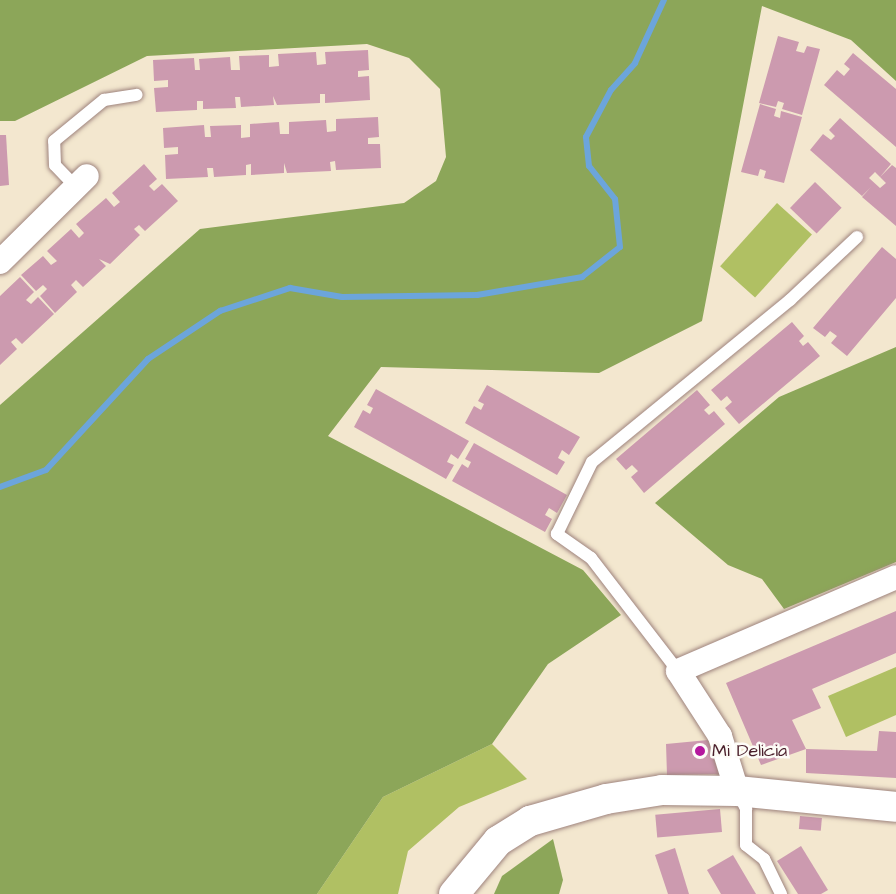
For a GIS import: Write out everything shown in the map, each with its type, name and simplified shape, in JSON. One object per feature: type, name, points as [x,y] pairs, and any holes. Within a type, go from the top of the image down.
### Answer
[{"type":"street","points":[[0,262],[81,182]]},
{"type":"street","points":[[736,791],[720,736],[678,671],[896,577]]},
{"type":"street","points":[[453,894],[498,841],[530,821],[663,790],[736,791],[896,807]]},
{"type":"lane","points":[[81,182],[55,165],[54,141],[104,100],[137,95]]},
{"type":"lane","points":[[678,671],[591,558],[558,534],[592,462],[790,300],[857,237]]},
{"type":"lane","points":[[736,791],[746,809],[746,845],[764,859],[781,894]]},
{"type":"green space","points":[[0,0],[896,0],[896,81],[851,40],[762,6],[702,321],[599,373],[381,367],[328,436],[583,570],[621,615],[548,664],[492,744],[383,797],[317,894],[0,894],[0,405],[200,229],[404,203],[436,181],[446,157],[440,89],[409,58],[367,44],[147,56],[15,121],[0,121]]},
{"type":"green space","points":[[777,203],[812,234],[755,298],[720,266]]},
{"type":"green space","points":[[896,347],[896,562],[784,609],[762,579],[728,565],[655,503],[779,397]]},
{"type":"green space","points":[[896,667],[896,715],[846,737],[828,696]]},
{"type":"green space","points":[[492,744],[527,779],[459,807],[408,851],[398,894],[317,894],[383,797]]},
{"type":"green space","points":[[553,839],[563,880],[559,894],[494,894],[502,876]]},
{"type":"building","points":[[778,36],[799,42],[796,51],[804,53],[807,46],[820,49],[802,115],[782,109],[784,103],[778,101],[776,107],[759,103]]},
{"type":"building","points":[[368,50],[369,70],[358,71],[358,77],[369,76],[370,100],[325,103],[325,94],[320,94],[320,103],[277,105],[273,96],[274,105],[241,107],[240,97],[235,97],[236,108],[203,109],[203,101],[197,101],[197,110],[156,112],[154,88],[168,87],[168,80],[154,81],[153,60],[194,58],[195,70],[200,70],[199,59],[230,57],[231,70],[240,70],[239,56],[269,55],[269,67],[279,66],[278,54],[316,52],[317,65],[326,64],[325,52]]},
{"type":"building","points":[[853,53],[896,89],[896,147],[824,85],[837,70],[844,76],[850,69],[844,64]]},
{"type":"building","points":[[760,104],[776,109],[774,116],[780,118],[781,111],[802,117],[784,183],[764,178],[766,171],[760,169],[758,176],[741,172]]},
{"type":"building","points":[[378,117],[379,137],[368,138],[368,144],[380,144],[381,168],[336,170],[335,161],[330,162],[331,171],[287,173],[284,163],[284,173],[251,175],[251,164],[246,165],[246,175],[214,177],[213,168],[207,168],[208,177],[166,179],[165,155],[178,154],[178,147],[164,148],[163,128],[204,125],[205,137],[211,137],[210,126],[241,125],[241,138],[250,137],[250,124],[279,122],[280,134],[289,134],[289,122],[326,120],[327,132],[336,131],[336,119]]},
{"type":"building","points":[[840,118],[891,164],[880,177],[892,165],[896,168],[896,226],[862,197],[871,187],[862,196],[810,150],[823,134],[831,140],[835,136],[829,130]],"holes":[[[875,172],[886,183],[880,188],[869,178]]]},
{"type":"building","points":[[0,135],[6,135],[9,185],[0,186]]},
{"type":"building","points":[[144,164],[157,179],[149,186],[154,191],[162,184],[178,201],[145,231],[139,225],[134,229],[140,235],[110,264],[99,259],[106,266],[83,287],[76,280],[71,285],[77,292],[55,313],[40,296],[47,289],[43,285],[36,291],[21,275],[43,256],[51,265],[57,261],[47,251],[71,229],[79,238],[84,233],[76,224],[106,198],[114,207],[120,202],[112,193]]},
{"type":"building","points":[[815,182],[842,208],[817,234],[790,208]]},
{"type":"building","points":[[882,247],[896,259],[896,298],[847,356],[831,343],[837,336],[830,331],[825,337],[813,328]]},
{"type":"building","points":[[20,277],[34,292],[26,300],[31,304],[38,297],[54,314],[22,344],[16,338],[11,342],[17,349],[0,365],[0,296]]},
{"type":"building","points":[[792,322],[804,336],[799,341],[803,346],[808,342],[820,356],[739,424],[725,408],[732,402],[727,396],[721,401],[711,390]]},
{"type":"building","points":[[487,385],[580,437],[569,455],[562,450],[558,458],[565,462],[557,475],[465,423],[474,406],[481,410],[484,404],[478,401]]},
{"type":"building","points":[[376,389],[469,441],[458,459],[451,454],[447,462],[454,465],[446,479],[354,427],[363,410],[370,414],[373,408],[367,405]]},
{"type":"building","points":[[697,390],[710,405],[704,410],[709,415],[714,411],[725,424],[644,493],[631,477],[638,471],[632,465],[626,470],[616,459]]},
{"type":"building","points":[[474,443],[567,495],[557,513],[549,508],[545,515],[552,519],[545,532],[452,481],[462,464],[468,468],[471,462],[465,459]]},
{"type":"building","points":[[896,611],[896,653],[812,689],[821,708],[792,720],[806,749],[761,765],[726,683]]},
{"type":"building","points":[[879,731],[896,732],[896,778],[806,773],[806,749],[877,751]]},
{"type":"building","points":[[708,740],[719,774],[667,775],[666,744]]},
{"type":"building","points":[[720,809],[722,832],[657,838],[655,815]]},
{"type":"building","points":[[800,816],[822,818],[821,831],[799,829]]},
{"type":"building","points":[[801,846],[828,890],[821,894],[798,894],[777,861]]},
{"type":"building","points":[[675,848],[689,894],[668,894],[655,855]]},
{"type":"building","points":[[733,855],[756,894],[721,894],[707,870]]},
{"type":"waterway","points":[[0,487],[46,470],[148,359],[220,311],[290,288],[342,297],[477,295],[582,277],[620,247],[615,199],[589,166],[586,137],[611,90],[635,63],[664,0]]},
{"type":"place","name":"Mi Delicia","points":[[700,751]]}]
